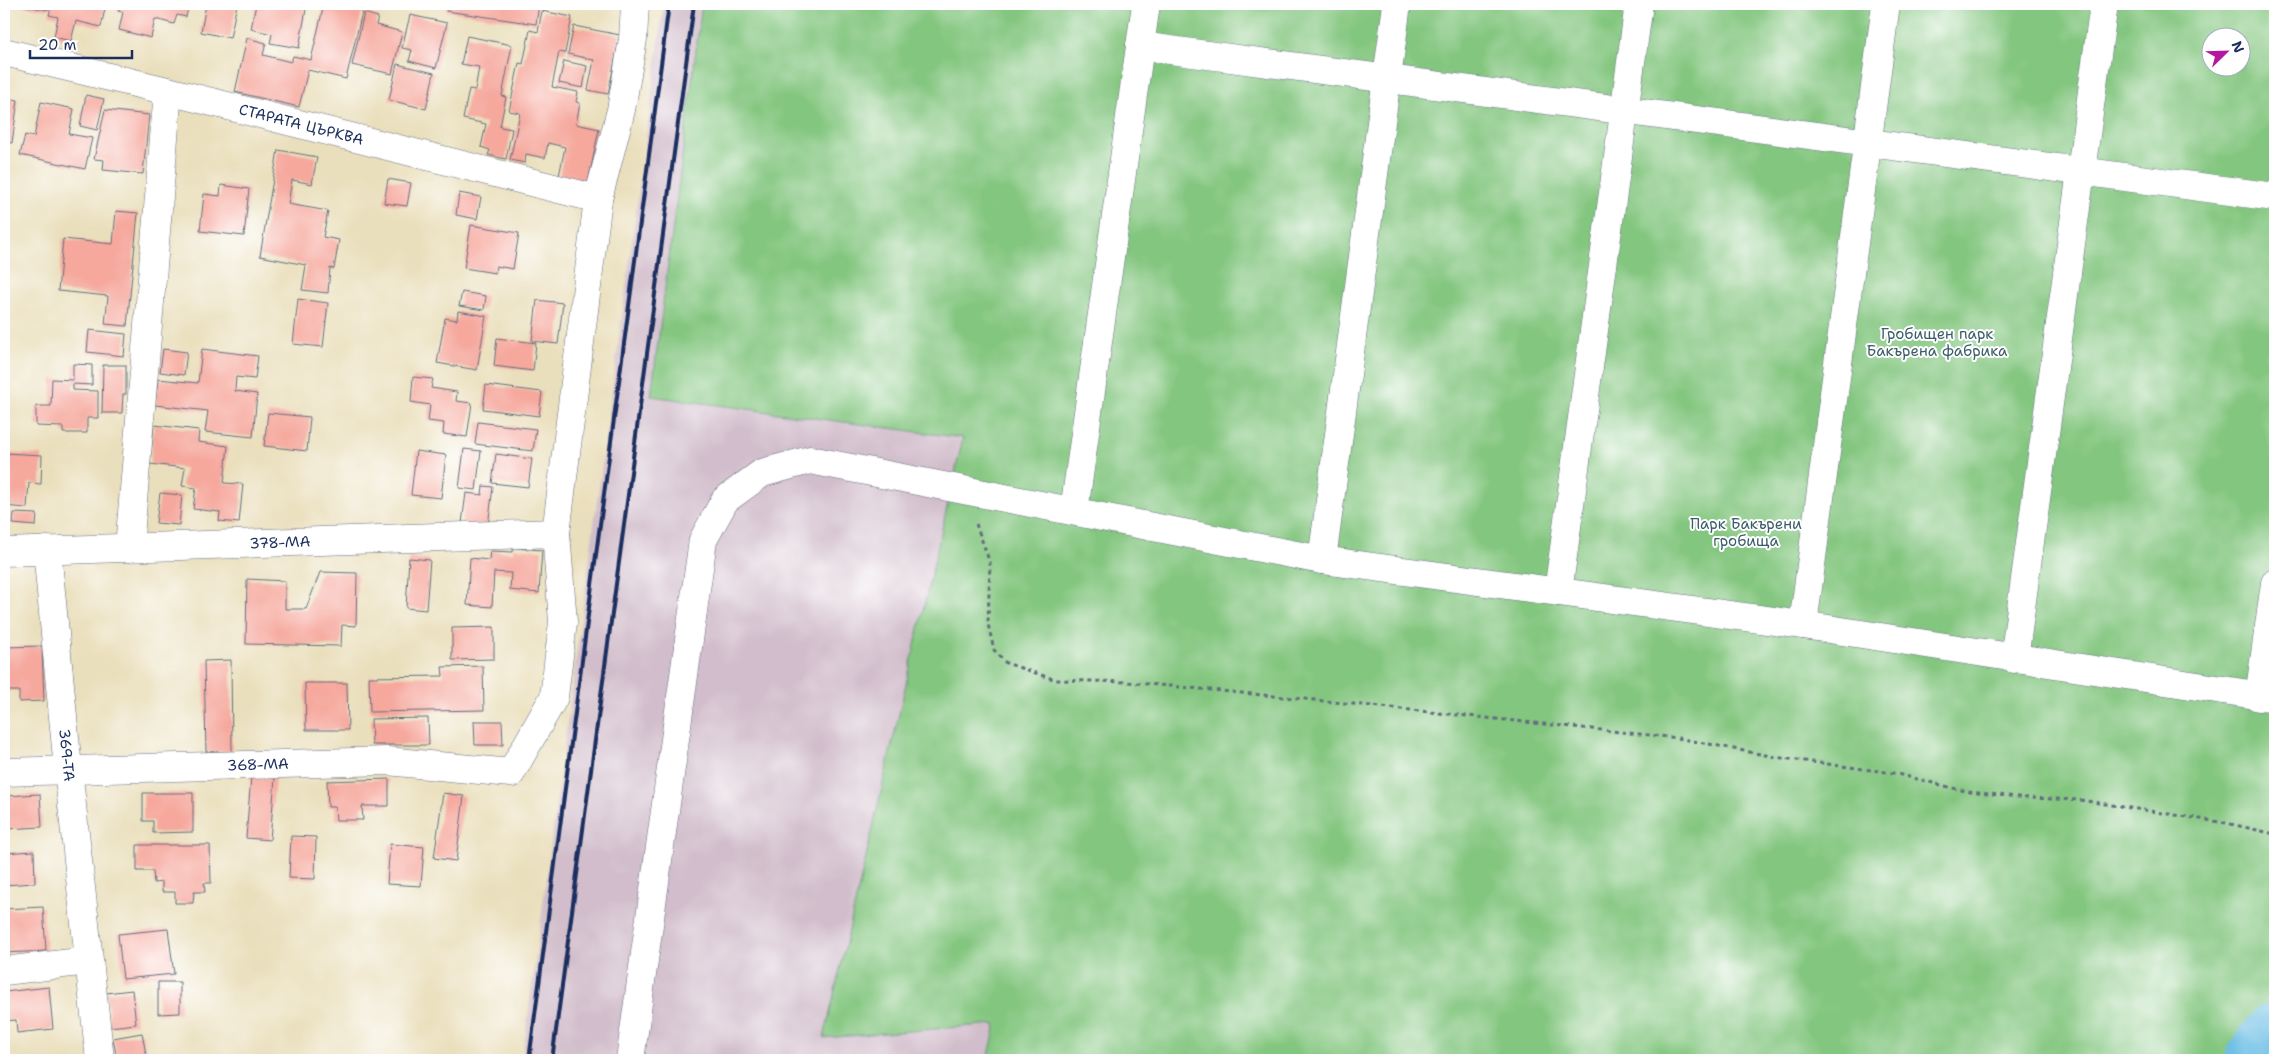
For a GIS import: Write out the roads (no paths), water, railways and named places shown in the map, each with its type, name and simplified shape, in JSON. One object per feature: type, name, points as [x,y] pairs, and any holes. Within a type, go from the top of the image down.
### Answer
[{"type":"street","points":[[556,532],[598,199],[622,110],[633,39],[635,4]]},
{"type":"street","points":[[1074,511],[1146,4]]},
{"type":"street","points":[[1322,560],[1397,4]]},
{"type":"street","points":[[1558,592],[1639,4]]},
{"type":"street","points":[[1803,625],[1886,4]]},
{"type":"street","points":[[2014,659],[2104,4]]},
{"type":"street","points":[[1140,46],[2275,198]]},
{"type":"street","name":"СТАРАТА ЦЪРКВА","points":[[4,52],[168,91],[598,199]]},
{"type":"street","points":[[128,548],[168,91]]},
{"type":"street","points":[[630,1059],[703,540],[725,500],[762,473],[810,460],[1322,560],[1803,625],[2267,698],[2275,584]]},
{"type":"street","name":"378-МА","points":[[4,552],[556,532]]},
{"type":"street","name":"368-МА","points":[[4,772],[387,761],[511,773],[554,697],[563,622],[556,532]]},
{"type":"street","name":"369-ТА","points":[[47,550],[68,769],[100,1060]]},
{"type":"street","points":[[4,971],[88,961]]},
{"type":"waterway","points":[[2256,1060],[2275,1033]]},
{"type":"railway","points":[[529,1060],[669,4]]},
{"type":"railway","points":[[552,1060],[694,4]]},
{"type":"park label","name":"Гробищен парк Бакърена фабрика","points":[[1937,342]]},
{"type":"park label","name":"Парк Бакърени гробища","points":[[1746,532]]}]
